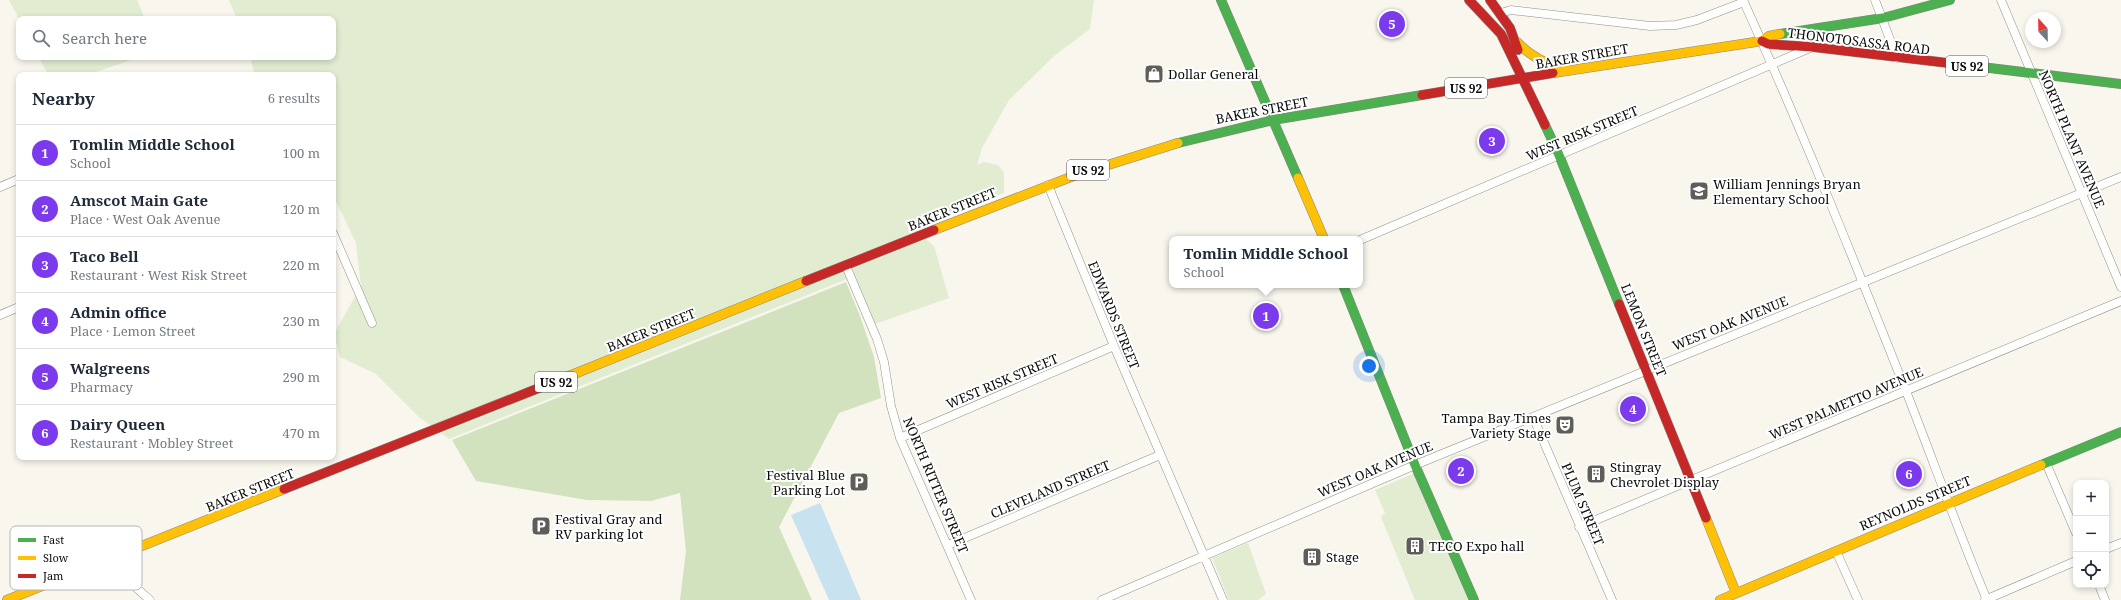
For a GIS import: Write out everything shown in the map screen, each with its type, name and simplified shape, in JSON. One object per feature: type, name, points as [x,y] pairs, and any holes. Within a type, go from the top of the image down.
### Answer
[{"type":"main road","points":[[1221,0],[1323,236]]},
{"type":"main road","points":[[1490,0],[1501,13],[1517,42],[1525,52],[1541,63],[1570,71]]},
{"type":"main road","name":"BAKER STREET","points":[[142,548],[1048,185],[1105,164],[1159,147],[1220,131],[1273,120],[1524,78],[1762,41],[1769,36],[1883,18],[1950,0]]},
{"type":"main road","points":[[1470,1],[1494,12],[1501,13]]},
{"type":"main road","points":[[1470,1],[1501,34],[1524,78]]},
{"type":"main road","points":[[1501,13],[1501,34]]},
{"type":"main road","name":"THONOTOSASSA ROAD","points":[[1762,41],[1768,44],[1813,47],[2121,84]]},
{"type":"main road","points":[[1517,42],[1524,78]]},
{"type":"main road","name":"LEMON STREET","points":[[1524,78],[1559,155],[1736,593]]},
{"type":"main road","points":[[1343,288],[1416,465],[1474,600]]},
{"type":"main road","name":"REYNOLDS STREET","points":[[1725,599],[1948,503],[2121,432]]},
{"type":"main road","name":"BAKER STREET","points":[[7,600],[33,590]]},
{"type":"street","points":[[1875,0],[1898,58]]},
{"type":"street","name":"NORTH PLANT AVENUE","points":[[2001,0],[2121,287]]},
{"type":"street","points":[[1501,13],[1511,10],[1650,26],[1676,25],[1697,20],[1744,1],[1773,65],[1906,391],[1986,600],[2073,563]]},
{"type":"street","name":"WEST RISK STREET","points":[[1363,239],[1813,47]]},
{"type":"street","name":"WEST OAK AVENUE","points":[[1102,600],[1416,465],[2121,177]]},
{"type":"street","points":[[0,187],[16,180]]},
{"type":"street","name":"EDWARDS STREET","points":[[1048,185],[1114,346],[1223,600]]},
{"type":"street","points":[[336,240],[372,323]]},
{"type":"street","name":"NORTH RITTER STREET","points":[[846,266],[884,362],[891,406],[900,438],[948,544],[971,600]]},
{"type":"street","name":"WEST PALMETTO AVENUE","points":[[1579,527],[2121,301]]},
{"type":"street","points":[[0,315],[16,308]]},
{"type":"street","name":"WEST RISK STREET","points":[[900,438],[1114,346]]},
{"type":"street","name":"PLUM STREET","points":[[1533,417],[1579,527],[1612,600]]},
{"type":"street","name":"CLEVELAND STREET","points":[[948,544],[1160,454]]},
{"type":"street","points":[[2046,463],[2073,526]]},
{"type":"street","points":[[2109,548],[2121,543]]},
{"type":"street","points":[[1836,551],[1858,600]]},
{"type":"street","points":[[2099,588],[2105,600]]},
{"type":"street","points":[[139,590],[150,600]]},
{"type":"green space","points":[[9,0],[137,0],[144,16],[17,16]]},
{"type":"green space","points":[[229,0],[1094,0],[1090,29],[1054,56],[1009,100],[982,148],[977,165],[984,162],[998,165],[1004,173],[1004,193],[927,222],[924,229],[432,426],[420,418],[376,374],[340,357],[336,342],[336,330],[361,286],[356,243],[336,201],[336,72],[254,72],[251,60],[336,60],[336,16],[236,16]]},
{"type":"green space","points":[[40,60],[131,60],[96,72],[46,72]]},
{"type":"green space","points":[[926,239],[934,246],[949,298],[875,324],[852,268]]},
{"type":"green space","points":[[844,271],[847,279],[449,439],[441,433]]},
{"type":"green space","points":[[846,282],[860,316],[874,357],[881,398],[839,413],[779,527],[812,600],[680,600],[686,551],[680,493],[651,501],[587,500],[476,481],[452,440]]},
{"type":"green space","points":[[1415,473],[1470,600],[1415,600],[1381,517],[1385,513],[1375,490]]},
{"type":"green space","points":[[1248,543],[1266,594],[1258,600],[1229,600],[1212,558]]},
{"type":"water","points":[[820,503],[861,600],[829,600],[791,515]]},
{"type":"traffic: fast","points":[[1221,0],[1298,178]]},
{"type":"traffic: fast","points":[[1780,34],[1883,18],[1950,0]]},
{"type":"traffic: fast","points":[[1965,65],[2121,84]]},
{"type":"traffic: fast","points":[[1178,143],[1273,120],[1422,95]]},
{"type":"traffic: fast","points":[[1545,125],[1559,155],[1619,304]]},
{"type":"traffic: fast","points":[[1344,288],[1415,465],[1474,600]]},
{"type":"traffic: fast","points":[[2041,465],[2121,432]]},
{"type":"traffic: slow","points":[[1553,73],[1762,41],[1769,36],[1780,34]]},
{"type":"traffic: slow","points":[[1517,42],[1528,52],[1540,59],[1567,70]]},
{"type":"traffic: slow","points":[[934,230],[1076,175],[1178,143]]},
{"type":"traffic: slow","points":[[1298,178],[1323,236]]},
{"type":"traffic: slow","points":[[539,388],[806,281]]},
{"type":"traffic: slow","points":[[1720,600],[2041,465]]},
{"type":"traffic: slow","points":[[142,546],[284,489]]},
{"type":"traffic: slow","points":[[1706,518],[1736,593]]},
{"type":"traffic: slow","points":[[7,600],[32,590]]},
{"type":"traffic: jam","points":[[1469,0],[1501,34],[1545,125]]},
{"type":"traffic: jam","points":[[1490,0],[1510,28],[1518,50]]},
{"type":"traffic: jam","points":[[1762,41],[1768,44],[1813,47],[1965,65]]},
{"type":"traffic: jam","points":[[1422,95],[1553,73]]},
{"type":"traffic: jam","points":[[806,281],[934,230]]},
{"type":"traffic: jam","points":[[1619,304],[1706,518]]},
{"type":"traffic: jam","points":[[284,489],[539,388]]},
{"type":"place","name":"Walgreens","points":[[1392,24]]},
{"type":"place","name":"Dollar General","points":[[1154,74]]},
{"type":"place","name":"Taco Bell","points":[[1492,141]]},
{"type":"place","name":"William Jennings Bryan Elementary School","points":[[1699,191]]},
{"type":"place","name":"Tomlin Middle School","points":[[1266,316]]},
{"type":"place","name":"Admin office","points":[[1633,409]]},
{"type":"place","name":"Tampa Bay Times Variety Stage","points":[[1565,425]]},
{"type":"place","name":"Amscot Main Gate","points":[[1461,471]]},
{"type":"place","name":"Stingray Chevrolet Display","points":[[1596,474]]},
{"type":"place","name":"Dairy Queen","points":[[1909,474]]},
{"type":"place","name":"Festival Blue Parking Lot","points":[[859,482]]},
{"type":"place","name":"Festival Gray and RV parking lot","points":[[541,526]]},
{"type":"place","name":"TECO Expo hall","points":[[1415,546]]},
{"type":"place","name":"Stage","points":[[1312,557]]}]
